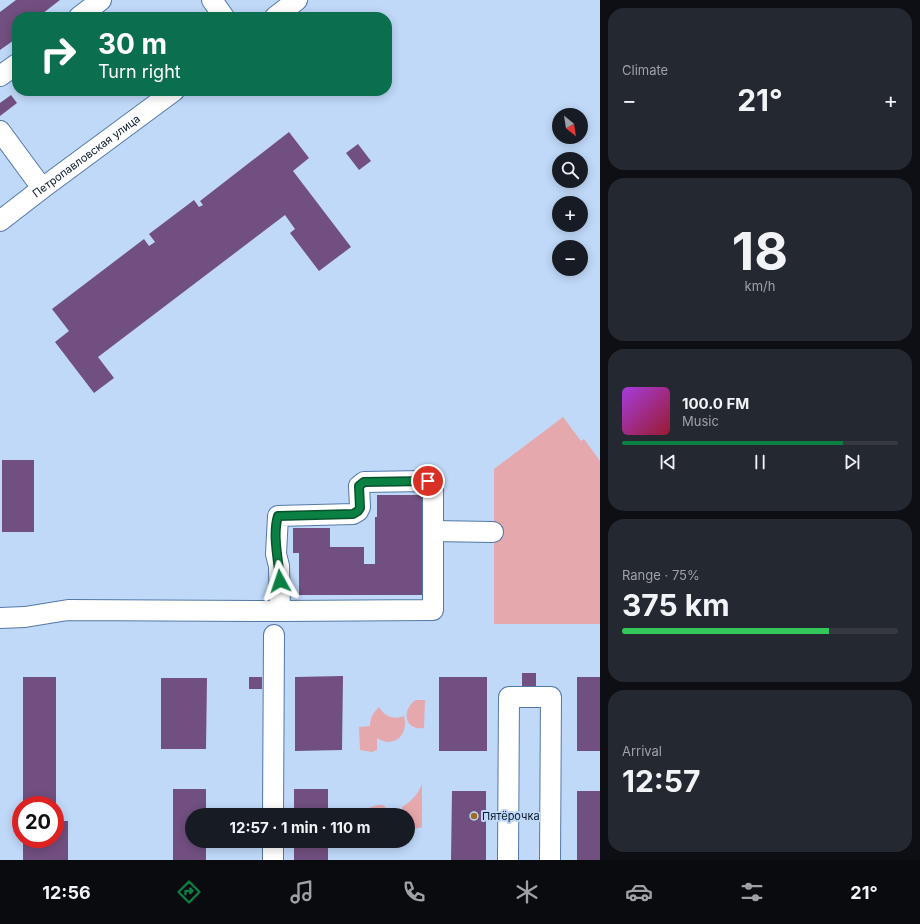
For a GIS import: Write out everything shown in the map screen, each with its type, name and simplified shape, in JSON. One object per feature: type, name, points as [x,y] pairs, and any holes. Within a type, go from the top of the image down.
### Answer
[{"type":"street","points":[[86,12],[102,0]]},
{"type":"street","points":[[212,0],[220,12]]},
{"type":"street","points":[[281,12],[297,0]]},
{"type":"street","points":[[0,76],[12,68]]},
{"type":"street","name":"Петропавловская улица","points":[[0,221],[42,188],[167,96]]},
{"type":"street","points":[[0,131],[42,188]]},
{"type":"street","points":[[0,618],[25,617],[68,610],[280,611],[433,610],[433,489],[431,483],[428,481],[364,482],[359,486],[360,508],[353,514],[278,516],[276,554],[279,566],[280,611]]},
{"type":"street","points":[[433,531],[493,532]]},
{"type":"street","points":[[273,808],[274,635]]},
{"type":"street","points":[[508,860],[508,697],[550,697],[550,860]]},
{"type":"street","points":[[273,848],[273,860]]},
{"type":"shaded area","points":[[563,417],[581,441],[584,439],[600,461],[600,624],[494,624],[494,469]]},
{"type":"shaded area","points":[[416,700],[425,700],[424,728],[418,728],[410,725],[407,718],[408,709]]},
{"type":"shaded area","points":[[379,707],[390,717],[397,718],[404,716],[405,723],[402,734],[399,738],[389,742],[377,738],[377,750],[372,752],[360,750],[359,727],[370,726],[372,716]]},
{"type":"shaded area","points":[[422,784],[422,827],[415,829],[415,808],[402,807],[419,791]]},
{"type":"shaded area","points":[[383,805],[386,808],[368,808]]},
{"type":"building","points":[[16,0],[60,0],[44,12],[12,12],[12,42],[0,50],[0,12]]},
{"type":"building","points":[[11,95],[17,103],[0,116],[0,103]]},
{"type":"building","points":[[289,132],[309,158],[293,171],[351,247],[319,271],[290,233],[295,229],[285,215],[98,357],[114,378],[94,393],[55,342],[69,331],[52,309],[144,239],[149,246],[155,242],[149,234],[194,200],[199,207],[203,205],[200,201]]},
{"type":"building","points":[[358,144],[371,161],[359,170],[346,153]]},
{"type":"building","points":[[2,460],[34,460],[34,532],[2,532]]},
{"type":"building","points":[[377,495],[422,495],[422,595],[299,595],[299,553],[293,553],[293,528],[330,528],[330,547],[364,547],[364,564],[375,564],[375,517],[377,517]]},
{"type":"building","points":[[522,673],[536,673],[536,686],[522,686]]},
{"type":"building","points":[[343,676],[342,750],[295,751],[295,677]]},
{"type":"building","points":[[23,677],[56,677],[56,796],[23,796]]},
{"type":"building","points":[[249,677],[262,677],[262,689],[249,689]]},
{"type":"building","points":[[439,677],[487,677],[487,751],[439,751]]},
{"type":"building","points":[[577,677],[600,677],[600,751],[577,751]]},
{"type":"building","points":[[161,678],[207,678],[206,749],[161,749]]},
{"type":"building","points":[[173,789],[206,789],[206,808],[185,808],[185,848],[206,848],[206,860],[173,860]]},
{"type":"building","points":[[294,789],[328,789],[328,808],[294,808]]},
{"type":"building","points":[[452,791],[486,791],[486,860],[451,860]]},
{"type":"building","points":[[577,791],[600,791],[600,860],[577,860]]},
{"type":"building","points":[[64,821],[68,821],[68,860],[23,860],[23,848],[64,848]]},
{"type":"building","points":[[294,848],[328,848],[328,860],[294,860]]},
{"type":"place","name":"Пятёрочка","points":[[474,816]]},
{"type":"route","points":[[280,581],[279,566],[276,554],[278,516],[353,514],[360,508],[359,486],[364,482],[428,481]]}]
